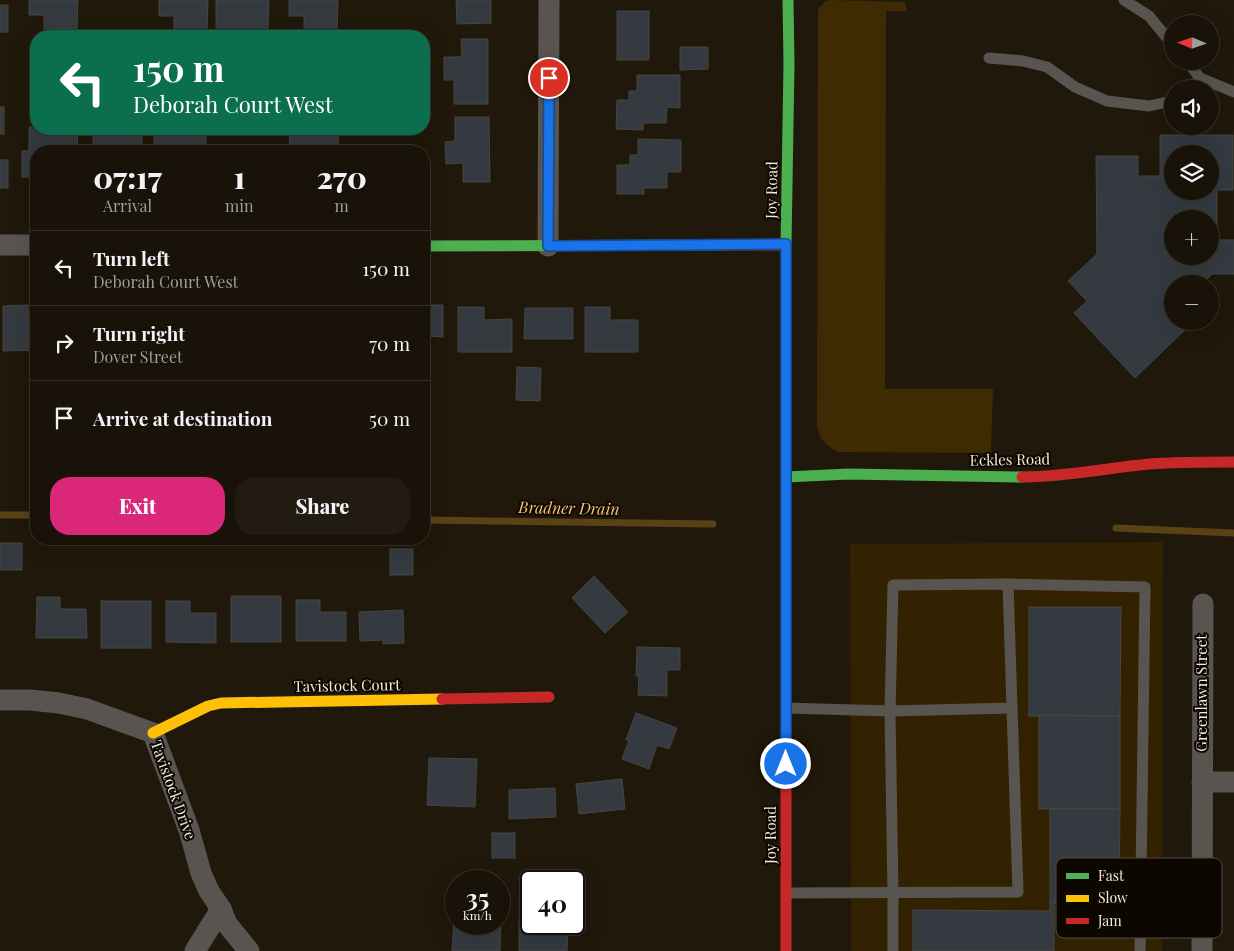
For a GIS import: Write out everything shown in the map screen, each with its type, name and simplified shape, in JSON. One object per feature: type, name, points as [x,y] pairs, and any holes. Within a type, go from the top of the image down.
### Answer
[{"type":"street","points":[[548,246],[549,0]]},
{"type":"street","name":"Joy Road","points":[[786,951],[788,0]]},
{"type":"street","points":[[430,246],[786,244]]},
{"type":"street","points":[[0,245],[30,245]]},
{"type":"street","name":"Eckles Road","points":[[786,477],[849,474],[1041,477],[1149,464],[1234,462]]},
{"type":"street","name":"Greenlawn Street","points":[[1202,858],[1203,604]]},
{"type":"street","name":"Tavistock Court","points":[[153,733],[208,706],[221,703],[549,698]]},
{"type":"street","name":"Tavistock Drive","points":[[0,700],[30,700],[59,703],[87,709],[153,733],[189,830],[201,873],[209,891],[221,909],[227,924],[250,951]]},
{"type":"street","points":[[1202,782],[1234,782]]},
{"type":"street","points":[[195,951],[221,909]]},
{"type":"street","name":"Greenlawn Street","points":[[1202,938],[1202,951]]},
{"type":"lane","points":[[1124,0],[1149,16],[1164,34]]},
{"type":"lane","points":[[989,58],[1023,61],[1047,67],[1075,87],[1107,101],[1149,106],[1164,103]]},
{"type":"lane","points":[[1194,70],[1200,78],[1234,92]]},
{"type":"lane","points":[[786,892],[1018,892],[1008,584]]},
{"type":"lane","points":[[893,951],[890,711],[892,585],[1008,584],[1145,587],[1141,858]]},
{"type":"lane","points":[[786,708],[890,711],[1012,708]]},
{"type":"lane","points":[[1140,938],[1140,951]]},
{"type":"shaded area","points":[[826,1],[905,2],[907,11],[886,11],[885,389],[993,389],[991,453],[838,452],[824,442],[818,431],[818,9]]},
{"type":"shaded area","points":[[1163,542],[1162,858],[1056,858],[1056,938],[1162,938],[1162,951],[851,951],[850,544]]},
{"type":"building","points":[[29,0],[78,0],[77,29],[44,29],[44,15],[29,15]]},
{"type":"building","points":[[159,0],[208,0],[207,30],[174,30],[174,16],[159,16]]},
{"type":"building","points":[[216,0],[269,0],[268,30],[216,30]]},
{"type":"building","points":[[289,0],[338,0],[337,30],[304,30],[304,16],[289,16]]},
{"type":"building","points":[[456,0],[491,0],[491,23],[457,24]]},
{"type":"building","points":[[0,5],[8,5],[8,32],[0,32]]},
{"type":"building","points":[[617,11],[649,11],[649,60],[617,60]]},
{"type":"building","points":[[461,39],[488,39],[488,104],[454,104],[454,80],[444,80],[444,57],[462,57]]},
{"type":"building","points":[[680,47],[708,47],[708,69],[680,70]]},
{"type":"building","points":[[637,75],[680,75],[680,108],[667,107],[666,123],[643,123],[643,130],[616,129],[617,100],[629,100],[629,91],[637,91]]},
{"type":"building","points":[[0,107],[4,107],[4,134],[0,134]]},
{"type":"building","points":[[455,117],[489,117],[490,182],[463,182],[463,163],[446,164],[445,142],[455,141]]},
{"type":"building","points":[[29,127],[30,135],[78,135],[77,145],[30,145],[30,177],[22,177],[22,151],[29,151]]},
{"type":"building","points":[[93,135],[142,135],[142,145],[93,145]]},
{"type":"building","points":[[154,135],[206,135],[206,145],[154,145]]},
{"type":"building","points":[[290,135],[339,135],[338,145],[289,145]]},
{"type":"building","points":[[1160,135],[1233,135],[1233,190],[1219,190],[1219,145],[1164,145],[1164,200],[1217,200],[1217,210],[1164,210],[1164,265],[1219,265],[1219,240],[1234,240],[1234,274],[1164,275],[1164,330],[1185,330],[1135,378],[1074,313],[1087,301],[1068,281],[1097,254],[1096,156],[1138,156],[1138,176],[1160,176]]},
{"type":"building","points":[[638,139],[681,140],[681,172],[667,172],[667,188],[644,188],[644,194],[617,194],[617,165],[630,165],[630,155],[638,155]]},
{"type":"building","points":[[0,160],[8,160],[8,188],[0,188]]},
{"type":"building","points":[[28,305],[30,350],[3,351],[3,306]]},
{"type":"building","points":[[430,305],[443,305],[443,337],[430,336]]},
{"type":"building","points":[[458,307],[484,307],[484,320],[512,319],[512,352],[458,352]]},
{"type":"building","points":[[585,307],[610,307],[610,320],[638,320],[638,352],[585,352]]},
{"type":"building","points":[[525,308],[573,308],[573,339],[524,339]]},
{"type":"building","points":[[517,367],[541,368],[540,401],[516,400]]},
{"type":"building","points":[[0,543],[22,543],[22,570],[0,570]]},
{"type":"building","points":[[390,549],[413,549],[413,575],[390,575]]},
{"type":"building","points":[[594,576],[628,612],[605,633],[572,598]]},
{"type":"building","points":[[231,596],[281,596],[281,642],[231,642]]},
{"type":"building","points":[[37,597],[60,597],[60,609],[86,609],[87,638],[36,638]]},
{"type":"building","points":[[296,600],[320,600],[320,612],[346,612],[346,641],[296,641]]},
{"type":"building","points":[[101,601],[151,601],[151,648],[101,648]]},
{"type":"building","points":[[166,601],[190,601],[190,613],[216,613],[216,643],[166,642]]},
{"type":"building","points":[[1029,607],[1121,607],[1120,716],[1029,716]]},
{"type":"building","points":[[403,610],[404,643],[383,644],[383,640],[360,641],[359,612]]},
{"type":"building","points":[[637,647],[680,648],[680,670],[667,670],[667,696],[638,695],[639,676],[636,676]]},
{"type":"building","points":[[636,713],[677,728],[669,749],[657,745],[649,769],[622,759],[629,740],[626,740]]},
{"type":"building","points":[[1039,715],[1120,716],[1120,809],[1039,809]]},
{"type":"building","points":[[429,758],[477,759],[475,807],[427,805]]},
{"type":"building","points":[[622,779],[625,809],[579,814],[576,784]]},
{"type":"building","points":[[555,788],[556,817],[509,819],[509,790]]},
{"type":"building","points":[[1050,809],[1120,809],[1119,858],[1056,858],[1056,903],[1050,903]]},
{"type":"building","points":[[492,833],[515,833],[515,858],[492,858]]},
{"type":"building","points":[[1050,903],[1054,903],[1054,951],[913,951],[913,910],[1050,911]]},
{"type":"building","points":[[519,922],[520,935],[568,935],[567,951],[519,951]]},
{"type":"building","points":[[453,935],[501,935],[500,951],[452,951]]},
{"type":"waterway","name":"Bradner Drain","points":[[0,515],[30,515]]},
{"type":"waterway","name":"Bradner Drain","points":[[430,520],[713,524]]},
{"type":"waterway","name":"Bradner Drain","points":[[1116,528],[1234,533]]},
{"type":"traffic: fast","points":[[786,382],[788,0]]},
{"type":"traffic: fast","points":[[430,246],[722,245]]},
{"type":"traffic: fast","points":[[786,477],[849,474],[1022,477]]},
{"type":"traffic: slow","points":[[786,382],[786,729]]},
{"type":"traffic: slow","points":[[153,733],[208,706],[221,703],[442,699]]},
{"type":"traffic: jam","points":[[722,245],[786,245]]},
{"type":"traffic: jam","points":[[1022,477],[1070,474],[1149,464],[1234,462]]},
{"type":"traffic: jam","points":[[442,699],[549,697]]},
{"type":"traffic: jam","points":[[786,729],[786,951]]},
{"type":"route","points":[[549,78],[548,246],[786,244],[786,764]]}]
